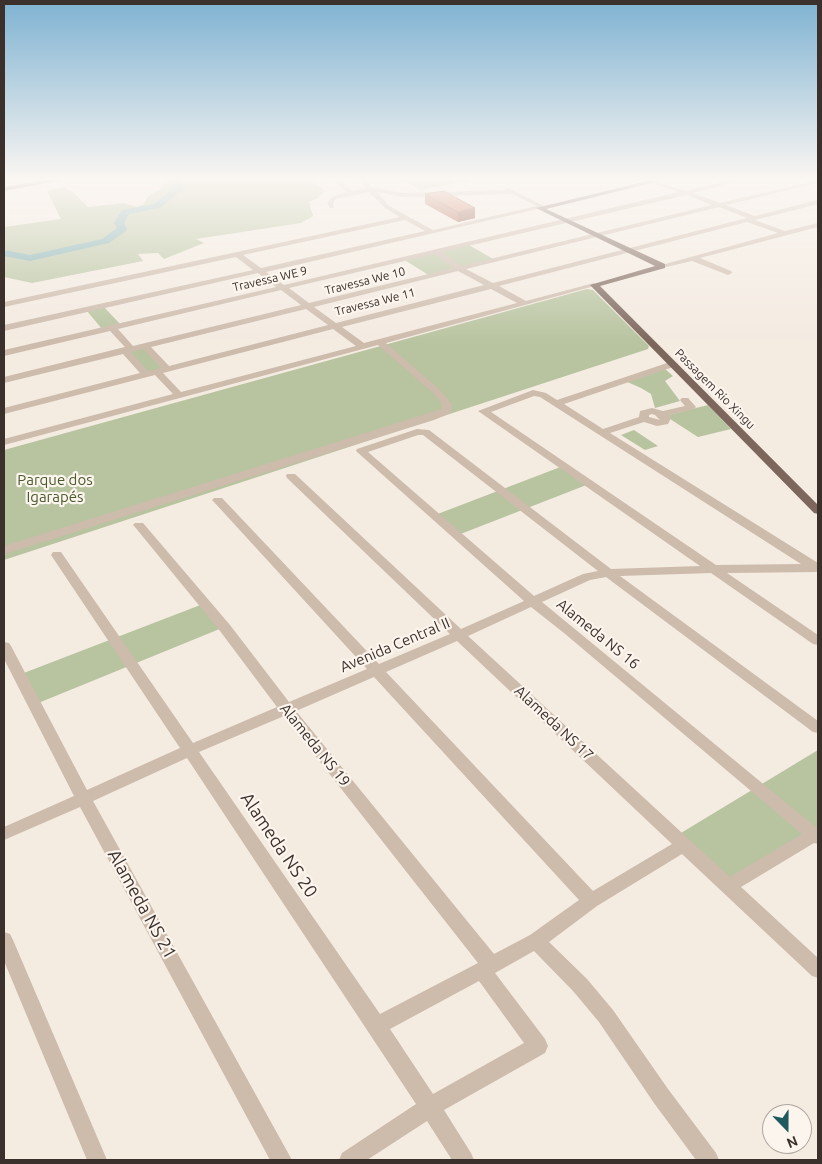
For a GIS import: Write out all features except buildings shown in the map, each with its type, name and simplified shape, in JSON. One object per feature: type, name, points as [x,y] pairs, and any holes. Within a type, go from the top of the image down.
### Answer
[{"type":"main road","points":[[597,235],[662,266]]},
{"type":"main road","points":[[594,285],[662,266]]},
{"type":"main road","name":"Passagem Rio Xingu","points":[[594,285],[818,511]]},
{"type":"street","points":[[4,304],[86,298],[237,254],[329,234]]},
{"type":"street","points":[[86,298],[116,315],[260,270],[420,234]]},
{"type":"street","name":"Travessa WE 9","points":[[4,353],[91,321],[112,328],[116,315],[284,288],[510,234]]},
{"type":"street","name":"Travessa We 11","points":[[4,411],[690,234]]},
{"type":"street","points":[[662,266],[785,234]]},
{"type":"street","name":"Travessa We 10","points":[[4,380],[597,235]]},
{"type":"street","points":[[412,236],[438,251],[460,269],[524,303]]},
{"type":"street","points":[[237,254],[362,346]]},
{"type":"street","points":[[692,258],[728,273]]},
{"type":"street","points":[[4,442],[594,285]]},
{"type":"street","points":[[4,328],[91,321],[86,298]]},
{"type":"street","points":[[112,328],[146,375]]},
{"type":"street","points":[[4,550],[421,421],[447,411],[447,404],[436,391],[379,342]]},
{"type":"street","points":[[145,346],[167,369]]},
{"type":"street","points":[[557,403],[673,364]]},
{"type":"street","points":[[156,372],[179,395]]},
{"type":"street","points":[[817,568],[543,395],[535,393],[483,411],[818,641]]},
{"type":"street","points":[[603,432],[645,413],[651,423],[664,422],[666,418],[663,414],[691,407],[685,400]]},
{"type":"street","name":"Alameda NS 16","points":[[608,572],[425,432],[417,432],[361,451],[532,602],[569,630],[817,836]]},
{"type":"street","name":"Alameda NS 17","points":[[290,476],[818,970]]},
{"type":"street","points":[[218,500],[590,901]]},
{"type":"street","name":"Alameda NS 19","points":[[139,525],[225,628],[487,968],[538,1046],[428,1108]]},
{"type":"street","name":"Alameda NS 20","points":[[58,555],[377,1026],[428,1108],[464,1160]]},
{"type":"street","name":"Avenida Central II","points":[[4,834],[190,750],[459,635],[586,577],[608,572],[817,568]]},
{"type":"street","points":[[608,572],[818,728]]},
{"type":"street","name":"Alameda NS 21","points":[[4,646],[84,798],[281,1160]]},
{"type":"street","points":[[729,886],[817,836]]},
{"type":"street","points":[[377,1026],[536,941],[590,901],[685,844]]},
{"type":"street","points":[[4,940],[97,1160]]},
{"type":"street","points":[[536,941],[580,985],[606,1016],[661,1096],[709,1160]]},
{"type":"street","points":[[349,1160],[428,1108]]},
{"type":"green space","points":[[4,234],[227,234],[196,239],[204,243],[164,259],[158,253],[138,254],[143,261],[32,283],[4,277]]},
{"type":"green space","points":[[467,244],[495,260],[430,276],[403,259]]},
{"type":"green space","name":"Parque dos Igarapés","points":[[587,289],[593,290],[649,346],[648,349],[4,560],[4,450]]},
{"type":"green space","points":[[104,307],[121,325],[102,329],[87,311]]},
{"type":"green space","points":[[143,347],[163,368],[148,372],[129,351]]},
{"type":"green space","points":[[665,369],[673,376],[665,381],[680,401],[655,408],[651,394],[625,381]]},
{"type":"green space","points":[[708,405],[731,429],[698,437],[670,419],[668,415]]},
{"type":"green space","points":[[634,430],[658,446],[645,450],[621,435]]},
{"type":"green space","points":[[563,466],[589,484],[458,535],[435,515]]},
{"type":"green space","points":[[203,604],[222,628],[31,706],[16,676]]},
{"type":"green space","points":[[818,750],[818,836],[812,831],[728,884],[676,836]]},
{"type":"waterway","points":[[4,253],[30,258],[105,241],[114,234]]}]
